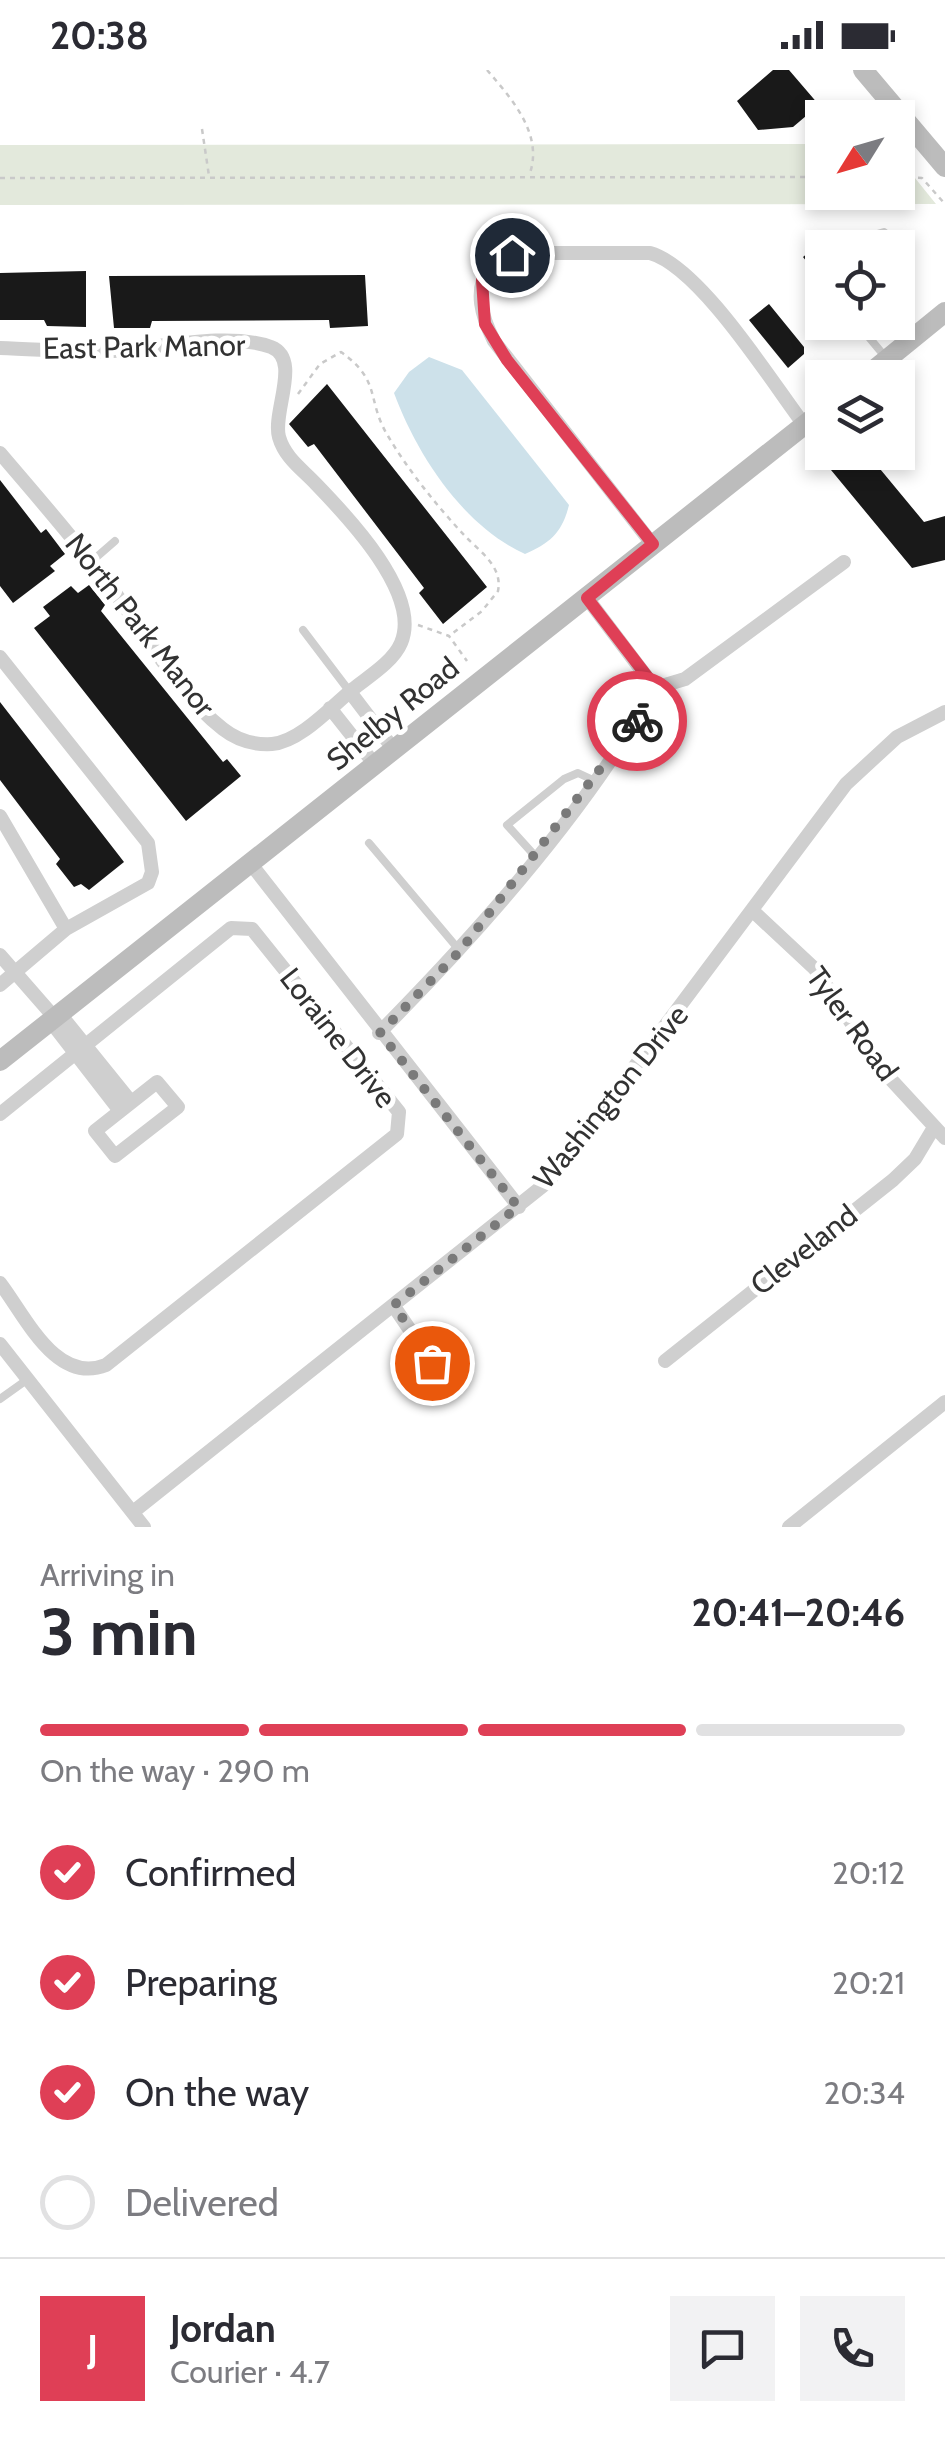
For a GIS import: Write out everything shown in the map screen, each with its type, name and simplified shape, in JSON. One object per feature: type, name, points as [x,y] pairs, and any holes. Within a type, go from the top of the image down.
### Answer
[{"type":"street","points":[[862,70],[945,166]]},
{"type":"street","points":[[653,544],[494,340],[485,324],[480,288],[490,267],[524,253],[650,252],[666,257],[702,291],[805,426]]},
{"type":"street","points":[[887,359],[945,312]]},
{"type":"street","name":"East Park Manor","points":[[0,348],[96,352],[214,342],[272,347],[284,357],[287,370],[278,406]]},
{"type":"street","points":[[278,406],[279,437],[290,460],[354,526],[383,566],[402,602],[406,621]]},
{"type":"street","name":"Shelby Road","points":[[0,1060],[805,426]]},
{"type":"street","name":"North Park Manor","points":[[0,453],[92,561],[190,693],[222,729],[246,742],[276,744],[292,737],[396,652],[406,621]]},
{"type":"street","points":[[380,1033],[460,951],[536,857],[656,688],[685,679],[844,562]]},
{"type":"street","points":[[587,598],[656,688]]},
{"type":"street","points":[[0,657],[148,843],[152,858],[148,883],[66,928],[0,985]]},
{"type":"street","points":[[350,692],[395,750]]},
{"type":"street","points":[[330,708],[376,766]]},
{"type":"street","name":"Washington Drive","points":[[133,1512],[518,1207],[566,1162],[860,769],[897,736],[945,712]]},
{"type":"street","points":[[0,816],[66,928]]},
{"type":"street","points":[[251,864],[518,1207]]},
{"type":"street","name":"Tyler Road","points":[[755,912],[815,968],[868,1050],[939,1134]]},
{"type":"street","name":"Loraine Drive","points":[[0,1114],[231,928],[252,929],[399,1112],[398,1134],[128,1350],[92,1371],[60,1363],[0,1282]]},
{"type":"street","points":[[0,955],[126,1106]]},
{"type":"street","points":[[157,1082],[178,1107],[116,1156],[95,1131],[126,1106],[157,1082]]},
{"type":"street","name":"Cleveland","points":[[664,1361],[893,1180],[939,1134]]},
{"type":"street","points":[[394,1305],[452,1392]]},
{"type":"street","points":[[0,1344],[144,1527]]},
{"type":"street","points":[[789,1527],[945,1402]]},
{"type":"lane","points":[[871,340],[887,359]]},
{"type":"lane","points":[[92,561],[116,541]]},
{"type":"lane","points":[[303,630],[350,692]]},
{"type":"lane","points":[[536,857],[507,824],[564,779],[578,773],[593,780]]},
{"type":"lane","points":[[369,843],[460,951]]},
{"type":"lane","points":[[0,1399],[28,1379]]},
{"type":"path","points":[[487,70],[520,113],[532,139],[535,155],[529,176]]},
{"type":"path","points":[[202,129],[212,169],[209,177]]},
{"type":"path","points":[[0,178],[805,177]]},
{"type":"path","points":[[915,178],[922,178],[945,204]]},
{"type":"path","points":[[278,406],[304,389],[320,364],[340,352],[362,367],[371,380],[390,440],[454,524],[494,564],[500,582],[482,611],[448,636]]},
{"type":"path","points":[[406,621],[448,636],[467,661]]},
{"type":"shaded area","points":[[805,144],[805,204],[0,205],[0,145]]},
{"type":"shaded area","points":[[915,178],[936,204],[915,204]]},
{"type":"water","points":[[429,357],[462,370],[569,505],[559,530],[541,546],[525,554],[503,542],[462,507],[429,464],[394,393],[409,372]]},
{"type":"building","points":[[773,70],[789,70],[815,100],[805,100],[805,117],[793,127],[758,130],[737,101]]},
{"type":"building","points":[[86,271],[86,327],[47,326],[44,320],[0,320],[0,273]]},
{"type":"building","points":[[365,275],[368,326],[330,328],[329,320],[152,321],[150,328],[114,328],[109,276]]},
{"type":"building","points":[[769,304],[804,347],[804,354],[788,368],[749,320]]},
{"type":"building","points":[[327,384],[487,587],[443,624],[419,593],[424,588],[314,444],[308,447],[289,424]]},
{"type":"building","points":[[831,470],[881,470],[924,522],[945,516],[945,560],[912,568]]},
{"type":"building","points":[[0,480],[41,533],[46,529],[65,554],[50,566],[55,571],[13,603],[0,586]]},
{"type":"building","points":[[89,585],[105,605],[101,611],[223,762],[227,759],[241,776],[186,821],[34,628],[50,616],[43,607],[71,586],[78,593]]},
{"type":"building","points":[[0,702],[124,862],[89,890],[81,884],[74,887],[56,864],[60,859],[0,780]]},
{"type":"way so far","points":[[432,1363],[394,1305],[518,1207],[380,1033],[460,951],[524,873],[637,721]]},
{"type":"route","points":[[512,255],[490,267],[482,280],[485,324],[507,360],[653,544],[587,598],[656,688],[637,721]]}]
